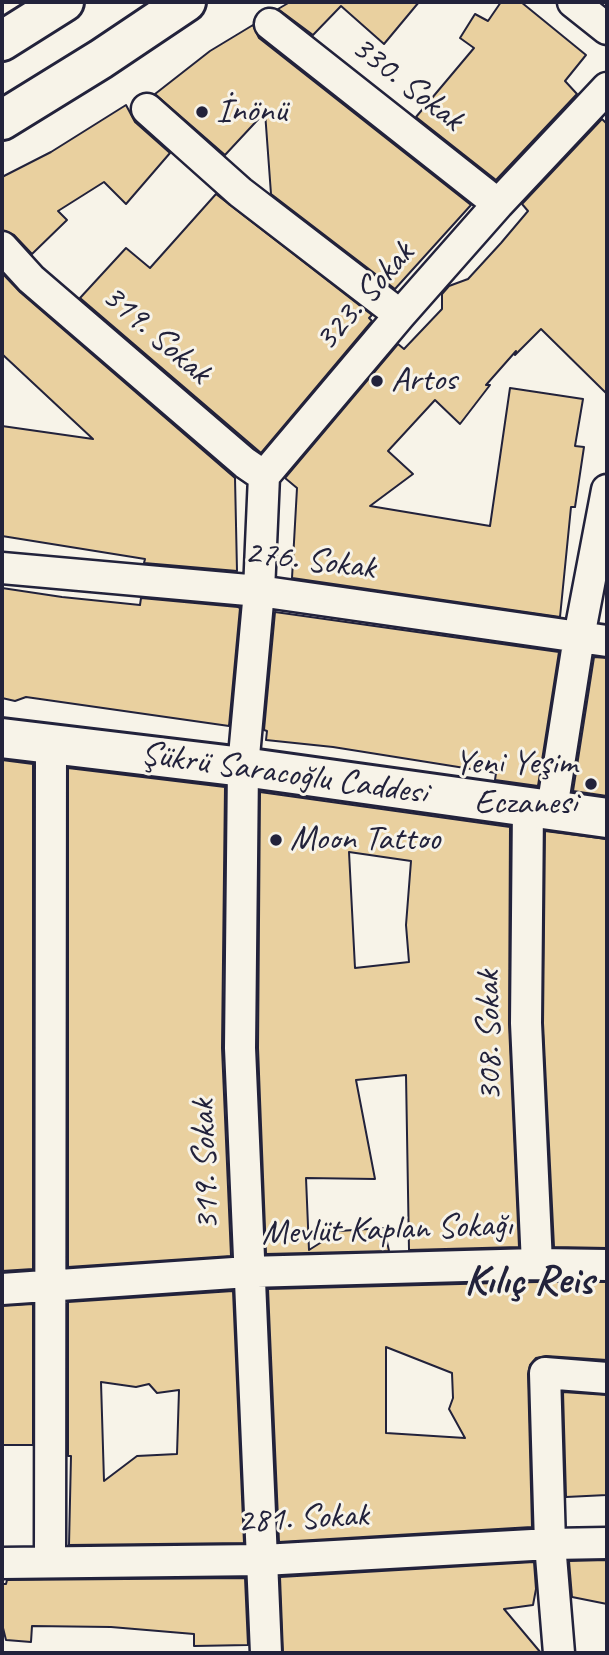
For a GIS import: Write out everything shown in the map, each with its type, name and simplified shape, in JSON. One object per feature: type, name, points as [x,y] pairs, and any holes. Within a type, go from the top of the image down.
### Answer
[{"type":"street","points":[[2,41],[64,2]]},
{"type":"street","points":[[2,120],[102,59],[186,2]]},
{"type":"street","points":[[573,2],[607,29]]},
{"type":"street","name":"330. Sokak","points":[[270,24],[498,204]]},
{"type":"street","name":"323. Sokak","points":[[264,476],[498,204],[607,88]]},
{"type":"street","points":[[147,109],[240,192],[400,315]]},
{"type":"street","name":"319. Sokak","points":[[2,247],[31,279],[245,463],[264,476]]},
{"type":"street","points":[[259,591],[264,476]]},
{"type":"street","name":"308. Sokak","points":[[537,1264],[526,1023],[540,808],[593,639],[606,508]]},
{"type":"street","name":"276. Sokak","points":[[2,568],[259,591],[593,639]]},
{"type":"street","name":"319. Sokak","points":[[259,591],[243,767],[240,1048],[266,1653]]},
{"type":"street","name":"Şükrü Saracoğlu Caddesi","points":[[2,738],[243,767],[607,818]]},
{"type":"street","points":[[50,1562],[51,744]]},
{"type":"street","name":"Mevlüt Kaplan Sokağı","points":[[2,1289],[248,1272],[537,1264],[607,1265]]},
{"type":"street","points":[[559,1653],[551,1544],[545,1373],[607,1378]]},
{"type":"street","name":"281. Sokak","points":[[2,1563],[263,1560],[551,1544],[607,1544]]},
{"type":"building","points":[[290,2],[419,2],[384,44],[341,6],[313,35],[278,9]]},
{"type":"building","points":[[501,2],[521,2],[586,55],[565,81],[577,94],[496,180],[416,117],[474,48],[460,38],[475,14],[488,21]]},
{"type":"building","points":[[253,25],[259,38],[471,205],[395,289],[271,194],[265,112],[225,155],[155,94],[210,51]]},
{"type":"building","points":[[126,105],[135,122],[170,153],[126,204],[104,182],[58,211],[67,220],[32,254],[14,235],[2,230],[2,177],[51,152]]},
{"type":"building","points":[[602,119],[607,124],[607,394],[541,329],[515,355],[516,351],[486,385],[490,385],[460,424],[435,400],[388,451],[413,474],[370,506],[490,526],[510,388],[583,399],[575,446],[584,447],[575,507],[571,507],[560,617],[292,578],[297,488],[285,478],[398,344],[404,349],[442,309],[442,294],[449,286],[468,279],[501,243],[528,211],[522,204]]},
{"type":"building","points":[[216,194],[372,315],[369,318],[372,321],[261,453],[80,298],[126,248],[150,268]]},
{"type":"building","points":[[2,273],[20,292],[235,478],[237,571],[144,563],[145,559],[2,536],[2,426],[93,439],[2,354]]},
{"type":"building","points":[[2,588],[140,605],[141,598],[240,608],[229,726],[26,697],[15,701],[2,698]]},
{"type":"building","points":[[275,612],[559,652],[538,786],[495,780],[496,773],[333,747],[266,740],[267,731],[264,730]]},
{"type":"building","points":[[594,657],[607,658],[607,796],[573,791]]},
{"type":"building","points":[[2,760],[33,764],[33,1269],[2,1271]]},
{"type":"building","points":[[68,768],[225,787],[222,1048],[231,1256],[68,1267]]},
{"type":"building","points":[[260,792],[510,827],[509,1024],[519,1247],[409,1250],[406,1075],[356,1080],[375,1179],[306,1178],[309,1250],[339,1231],[384,1228],[389,1251],[266,1254],[258,1048]],"holes":[[[349,852],[411,861],[406,925],[409,962],[355,968]]]},
{"type":"building","points":[[545,831],[607,839],[607,1248],[554,1247],[543,1023]]},
{"type":"building","points":[[607,1282],[607,1360],[546,1356],[536,1358],[530,1365],[528,1374],[532,1527],[279,1542],[268,1289]],"holes":[[[386,1347],[452,1373],[453,1398],[449,1409],[465,1438],[386,1433]]]},
{"type":"building","points":[[233,1291],[244,1543],[69,1545],[71,1456],[68,1456],[68,1302]],"holes":[[[101,1382],[136,1387],[149,1384],[157,1393],[179,1390],[177,1454],[137,1456],[104,1481]]]},
{"type":"building","points":[[33,1304],[33,1445],[2,1445],[2,1306]]},
{"type":"building","points":[[563,1392],[607,1395],[607,1495],[566,1497]]},
{"type":"building","points":[[607,1560],[607,1604],[572,1597],[569,1561]]},
{"type":"building","points":[[534,1562],[536,1589],[533,1605],[504,1609],[541,1653],[283,1653],[280,1577]]},
{"type":"building","points":[[245,1578],[248,1645],[194,1646],[194,1634],[111,1627],[32,1626],[31,1642],[6,1640],[2,1624],[2,1584],[6,1584],[7,1580]]},
{"type":"place","name":"İnönü","points":[[202,112]]},
{"type":"place","name":"Artos","points":[[377,381]]},
{"type":"place","name":"Yeni Yeşim Eczanesi","points":[[591,784]]},
{"type":"place","name":"Moon Tattoo","points":[[276,840]]},
{"type":"district","name":"Kılıç Reis","points":[[529,1282]]}]
